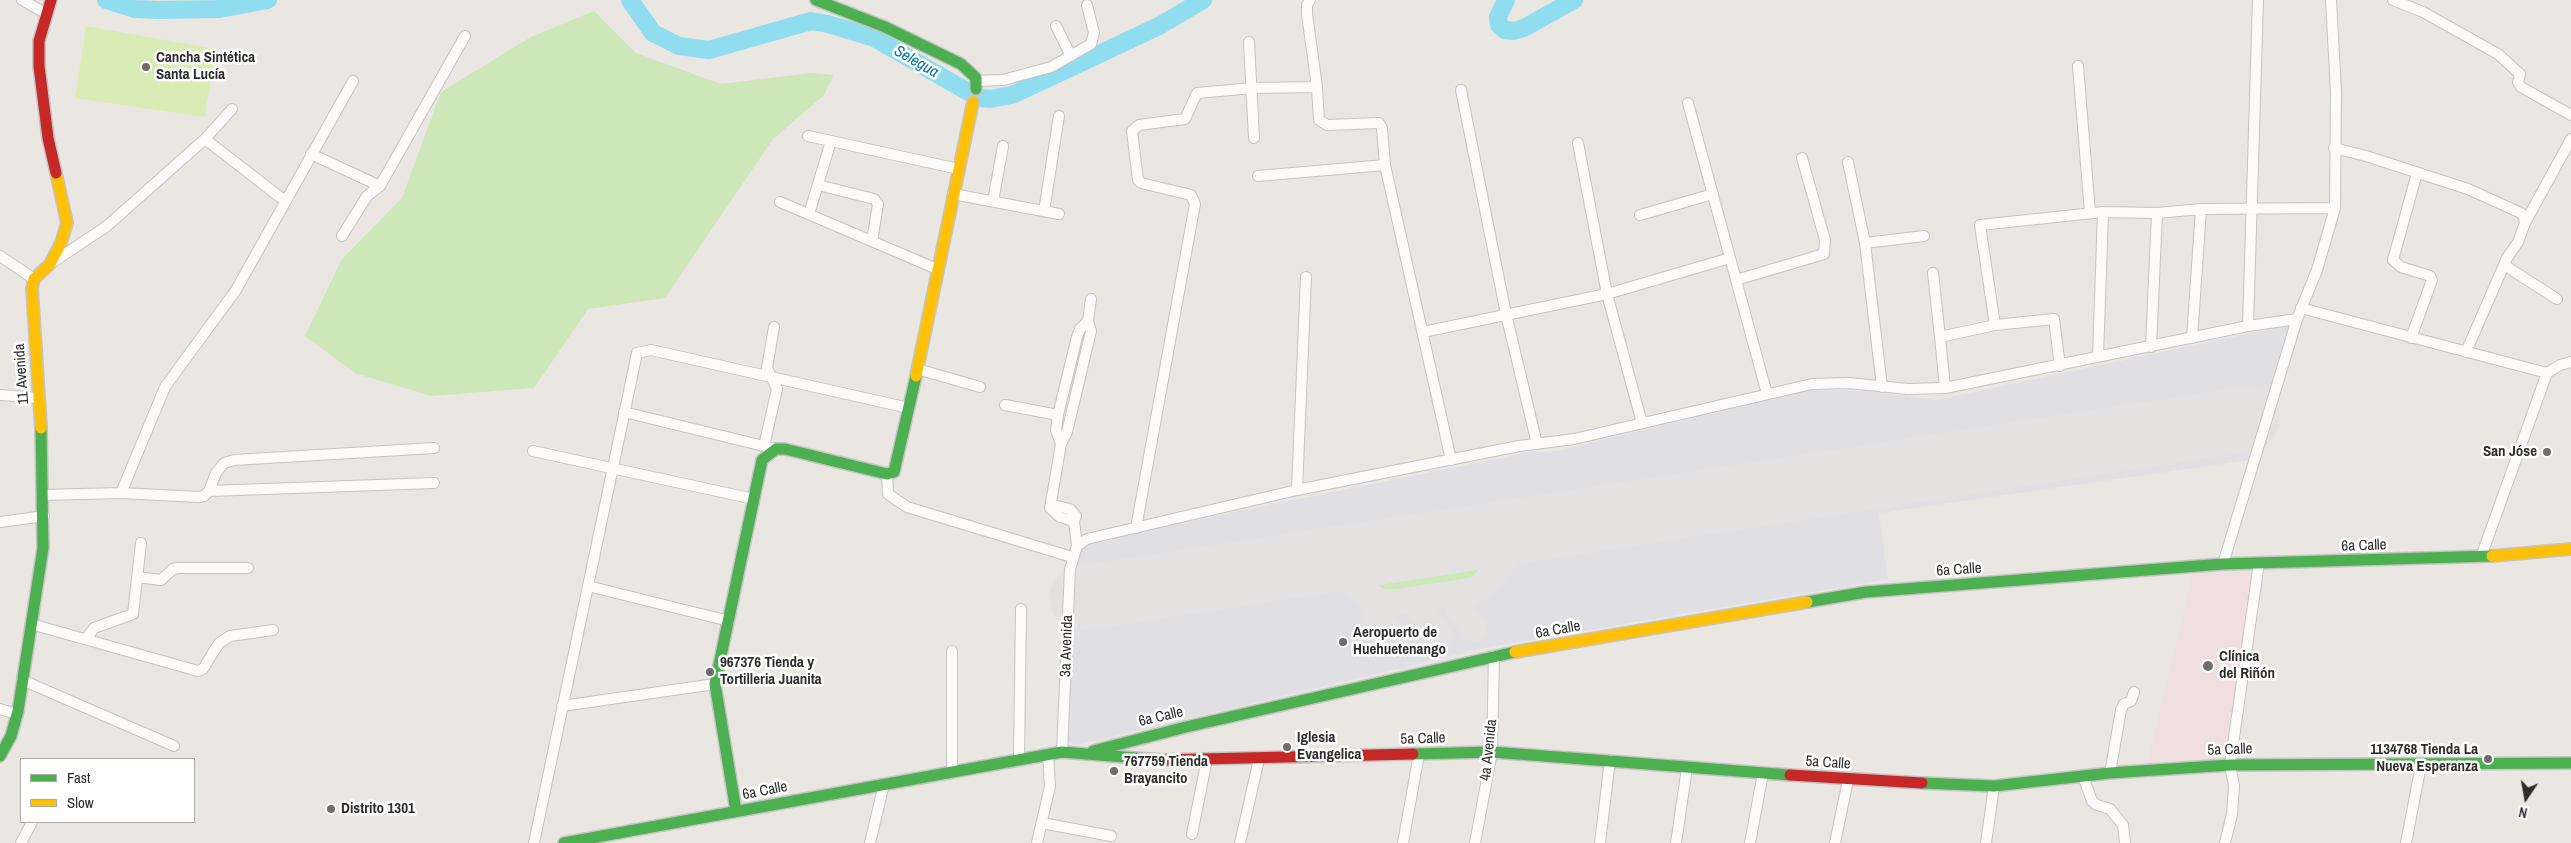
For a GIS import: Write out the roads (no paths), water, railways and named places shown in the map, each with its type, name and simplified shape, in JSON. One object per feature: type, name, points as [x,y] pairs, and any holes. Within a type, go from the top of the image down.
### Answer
[{"type":"street","points":[[22,0],[46,14]]},
{"type":"street","points":[[50,264],[66,233],[67,223],[48,138],[40,80],[39,41],[51,0]]},
{"type":"street","points":[[624,412],[887,474],[894,472],[897,466],[977,85],[972,72],[961,64],[885,27],[816,0]]},
{"type":"street","points":[[1310,0],[1307,5],[1307,14],[1317,87],[1318,120],[1322,123],[1379,123],[1382,128],[1385,165],[1451,460]]},
{"type":"street","points":[[2248,326],[2258,0]]},
{"type":"street","points":[[2223,564],[2297,319],[2316,270],[2335,208],[2334,148],[2336,92],[2331,0]]},
{"type":"street","points":[[2393,0],[2423,12],[2498,54],[2520,74],[2518,82],[2521,88],[2571,115]]},
{"type":"street","points":[[977,85],[1051,68],[1091,44],[1094,39],[1087,6]]},
{"type":"street","points":[[1056,26],[1071,56]]},
{"type":"street","points":[[342,236],[367,196],[380,186],[465,36]]},
{"type":"street","points":[[1249,42],[1254,138]]},
{"type":"street","points":[[2078,66],[2090,213]]},
{"type":"street","points":[[121,493],[165,387],[236,290],[353,81]]},
{"type":"street","points":[[1136,528],[1194,198],[1191,195],[1141,183],[1138,180],[1132,131],[1139,125],[1187,118],[1197,93],[1252,88],[1317,87]]},
{"type":"street","points":[[1461,90],[1506,314],[1537,444]]},
{"type":"street","points":[[1688,103],[1767,394]]},
{"type":"street","points":[[0,256],[34,279],[50,264],[107,226],[205,139],[232,109]]},
{"type":"street","points":[[1044,211],[1059,116]]},
{"type":"street","points":[[808,136],[959,169]]},
{"type":"street","points":[[205,139],[285,201]]},
{"type":"street","points":[[2466,352],[2504,265],[2571,139]]},
{"type":"street","points":[[809,214],[831,141]]},
{"type":"street","points":[[1578,143],[1607,294],[1642,423]]},
{"type":"street","points":[[994,201],[1003,146]]},
{"type":"street","points":[[2334,148],[2468,189],[2521,213],[2525,223]]},
{"type":"street","points":[[311,154],[380,186]]},
{"type":"street","points":[[1736,280],[1824,254],[1825,240],[1802,158]]},
{"type":"street","points":[[1848,162],[1865,243],[1882,387]]},
{"type":"street","points":[[1258,176],[1385,165]]},
{"type":"street","points":[[2411,338],[2432,280],[2426,274],[2401,267],[2393,260],[2417,173]]},
{"type":"street","points":[[818,185],[874,199],[878,204],[872,241]]},
{"type":"street","points":[[954,194],[1059,214]]},
{"type":"street","points":[[1640,215],[1713,194]]},
{"type":"street","points":[[780,202],[937,270]]},
{"type":"street","points":[[1995,325],[1980,226],[2103,212],[2157,213],[2201,209],[2335,208]]},
{"type":"street","points":[[2192,338],[2201,209]]},
{"type":"street","points":[[2098,358],[2103,212]]},
{"type":"street","points":[[2151,347],[2157,213]]},
{"type":"street","points":[[1865,243],[1924,236]]},
{"type":"street","points":[[1422,332],[1607,294],[1730,258]]},
{"type":"street","points":[[2504,265],[2557,299]]},
{"type":"street","points":[[1933,273],[1945,388]]},
{"type":"street","points":[[1297,490],[1306,277]]},
{"type":"street","name":"11 Avenida","points":[[0,756],[10,736],[17,714],[43,548],[43,450],[32,295],[34,279]]},
{"type":"street","points":[[1091,299],[1088,321],[1091,331],[1067,432],[1061,444],[1050,508],[1060,517],[1074,521],[1079,544],[1087,539],[1297,490],[1537,444],[1574,439],[1812,384],[1849,383],[1882,387],[1945,388],[2060,366],[2248,326],[2297,319]]},
{"type":"street","points":[[2301,308],[2547,373]]},
{"type":"street","points":[[1940,337],[1995,325],[2054,319],[2060,366]]},
{"type":"street","points":[[1061,444],[1056,430],[1058,415],[1077,337],[1080,329],[1088,321]]},
{"type":"street","points":[[764,446],[777,389],[767,368],[774,327]]},
{"type":"street","points":[[534,843],[612,467],[638,352],[651,350],[908,408]]},
{"type":"street","points":[[2481,557],[2547,373],[2560,365],[2571,362]]},
{"type":"street","points":[[917,369],[980,387]]},
{"type":"street","points":[[0,395],[38,398]]},
{"type":"street","points":[[1005,404],[1058,415]]},
{"type":"street","points":[[44,495],[121,493],[199,497],[204,496],[209,491],[216,473],[224,464],[234,460],[434,448]]},
{"type":"street","points":[[736,811],[715,684],[762,460],[776,449]]},
{"type":"street","points":[[533,451],[754,499]]},
{"type":"street","points":[[887,474],[888,494],[907,507],[1072,557]]},
{"type":"street","points":[[209,491],[434,483]]},
{"type":"street","points":[[0,522],[44,516]]},
{"type":"street","points":[[86,638],[94,628],[133,614],[141,543]]},
{"type":"street","name":"3a Avenida","points":[[1062,752],[1072,557],[1079,544]]},
{"type":"street","name":"6a Calle","points":[[564,843],[591,840],[1019,758],[1062,752],[1084,754],[1149,736],[1494,656],[1866,592],[2223,564],[2481,557],[2571,549]]},
{"type":"street","points":[[2224,843],[2232,814],[2234,786],[2230,765],[2259,564]]},
{"type":"street","points":[[136,577],[162,580],[173,569],[178,568],[248,568]]},
{"type":"street","points":[[588,586],[728,621]]},
{"type":"street","points":[[1019,758],[1021,609]]},
{"type":"street","points":[[31,624],[198,671],[203,669],[219,643],[230,636],[273,630]]},
{"type":"street","points":[[952,651],[952,771]]},
{"type":"street","name":"4a Avenida","points":[[1475,843],[1492,752],[1494,656]]},
{"type":"street","points":[[22,680],[174,746]]},
{"type":"street","points":[[562,706],[715,684]]},
{"type":"street","points":[[2110,773],[2122,710],[2124,704],[2131,701],[2134,692]]},
{"type":"street","points":[[0,709],[17,714]]},
{"type":"street","name":"5a Calle","points":[[1084,754],[1154,760],[1492,752],[1848,780],[1994,786],[2110,773],[2230,765],[2571,763]]},
{"type":"street","points":[[1039,843],[1050,786],[1048,754]]},
{"type":"street","points":[[1403,843],[1419,754]]},
{"type":"street","points":[[1192,834],[1207,759]]},
{"type":"street","points":[[1240,843],[1259,759]]},
{"type":"street","points":[[1600,843],[1610,760]]},
{"type":"street","points":[[2406,843],[2421,765]]},
{"type":"street","points":[[1676,843],[1687,768]]},
{"type":"street","points":[[1750,843],[1763,773]]},
{"type":"street","points":[[2083,776],[2092,801],[2097,805],[2110,809],[2123,825],[2125,843]]},
{"type":"street","points":[[1835,843],[1848,780]]},
{"type":"street","points":[[870,843],[884,784]]},
{"type":"street","points":[[1986,843],[1994,786]]},
{"type":"street","points":[[21,843],[31,823]]},
{"type":"street","points":[[1042,823],[1111,836]]},
{"type":"waterway","name":"Selegua","points":[[106,0],[135,9],[158,10],[219,9],[268,0]]},
{"type":"waterway","name":"Selegua","points":[[630,0],[653,33],[679,46],[709,50],[811,21],[828,24],[874,38],[979,98],[990,99],[1012,95],[1159,26],[1203,0]]},
{"type":"waterway","name":"Selegua","points":[[1506,0],[1498,17],[1499,25],[1505,30],[1514,31],[1524,28],[1574,0]]},
{"type":"place","name":"Cancha Sintética Santa Lucía","points":[[146,67]]},
{"type":"place","name":"San Jóse","points":[[2547,452]]},
{"type":"place","name":"Aeropuerto de Huehuetenango","points":[[1343,642]]},
{"type":"place","name":"Clínica del Riñón","points":[[2208,666]]},
{"type":"place","name":"967376 Tienda y Tortilleria Juanita","points":[[710,672]]},
{"type":"place","name":"Iglesia Evangelica","points":[[1287,747]]},
{"type":"place","name":"1134768 Tienda La Nueva Esperanza","points":[[2488,759]]},
{"type":"place","name":"767759 Tienda Brayancito","points":[[1114,771]]},
{"type":"place","name":"Distrito 1301","points":[[331,809]]}]
